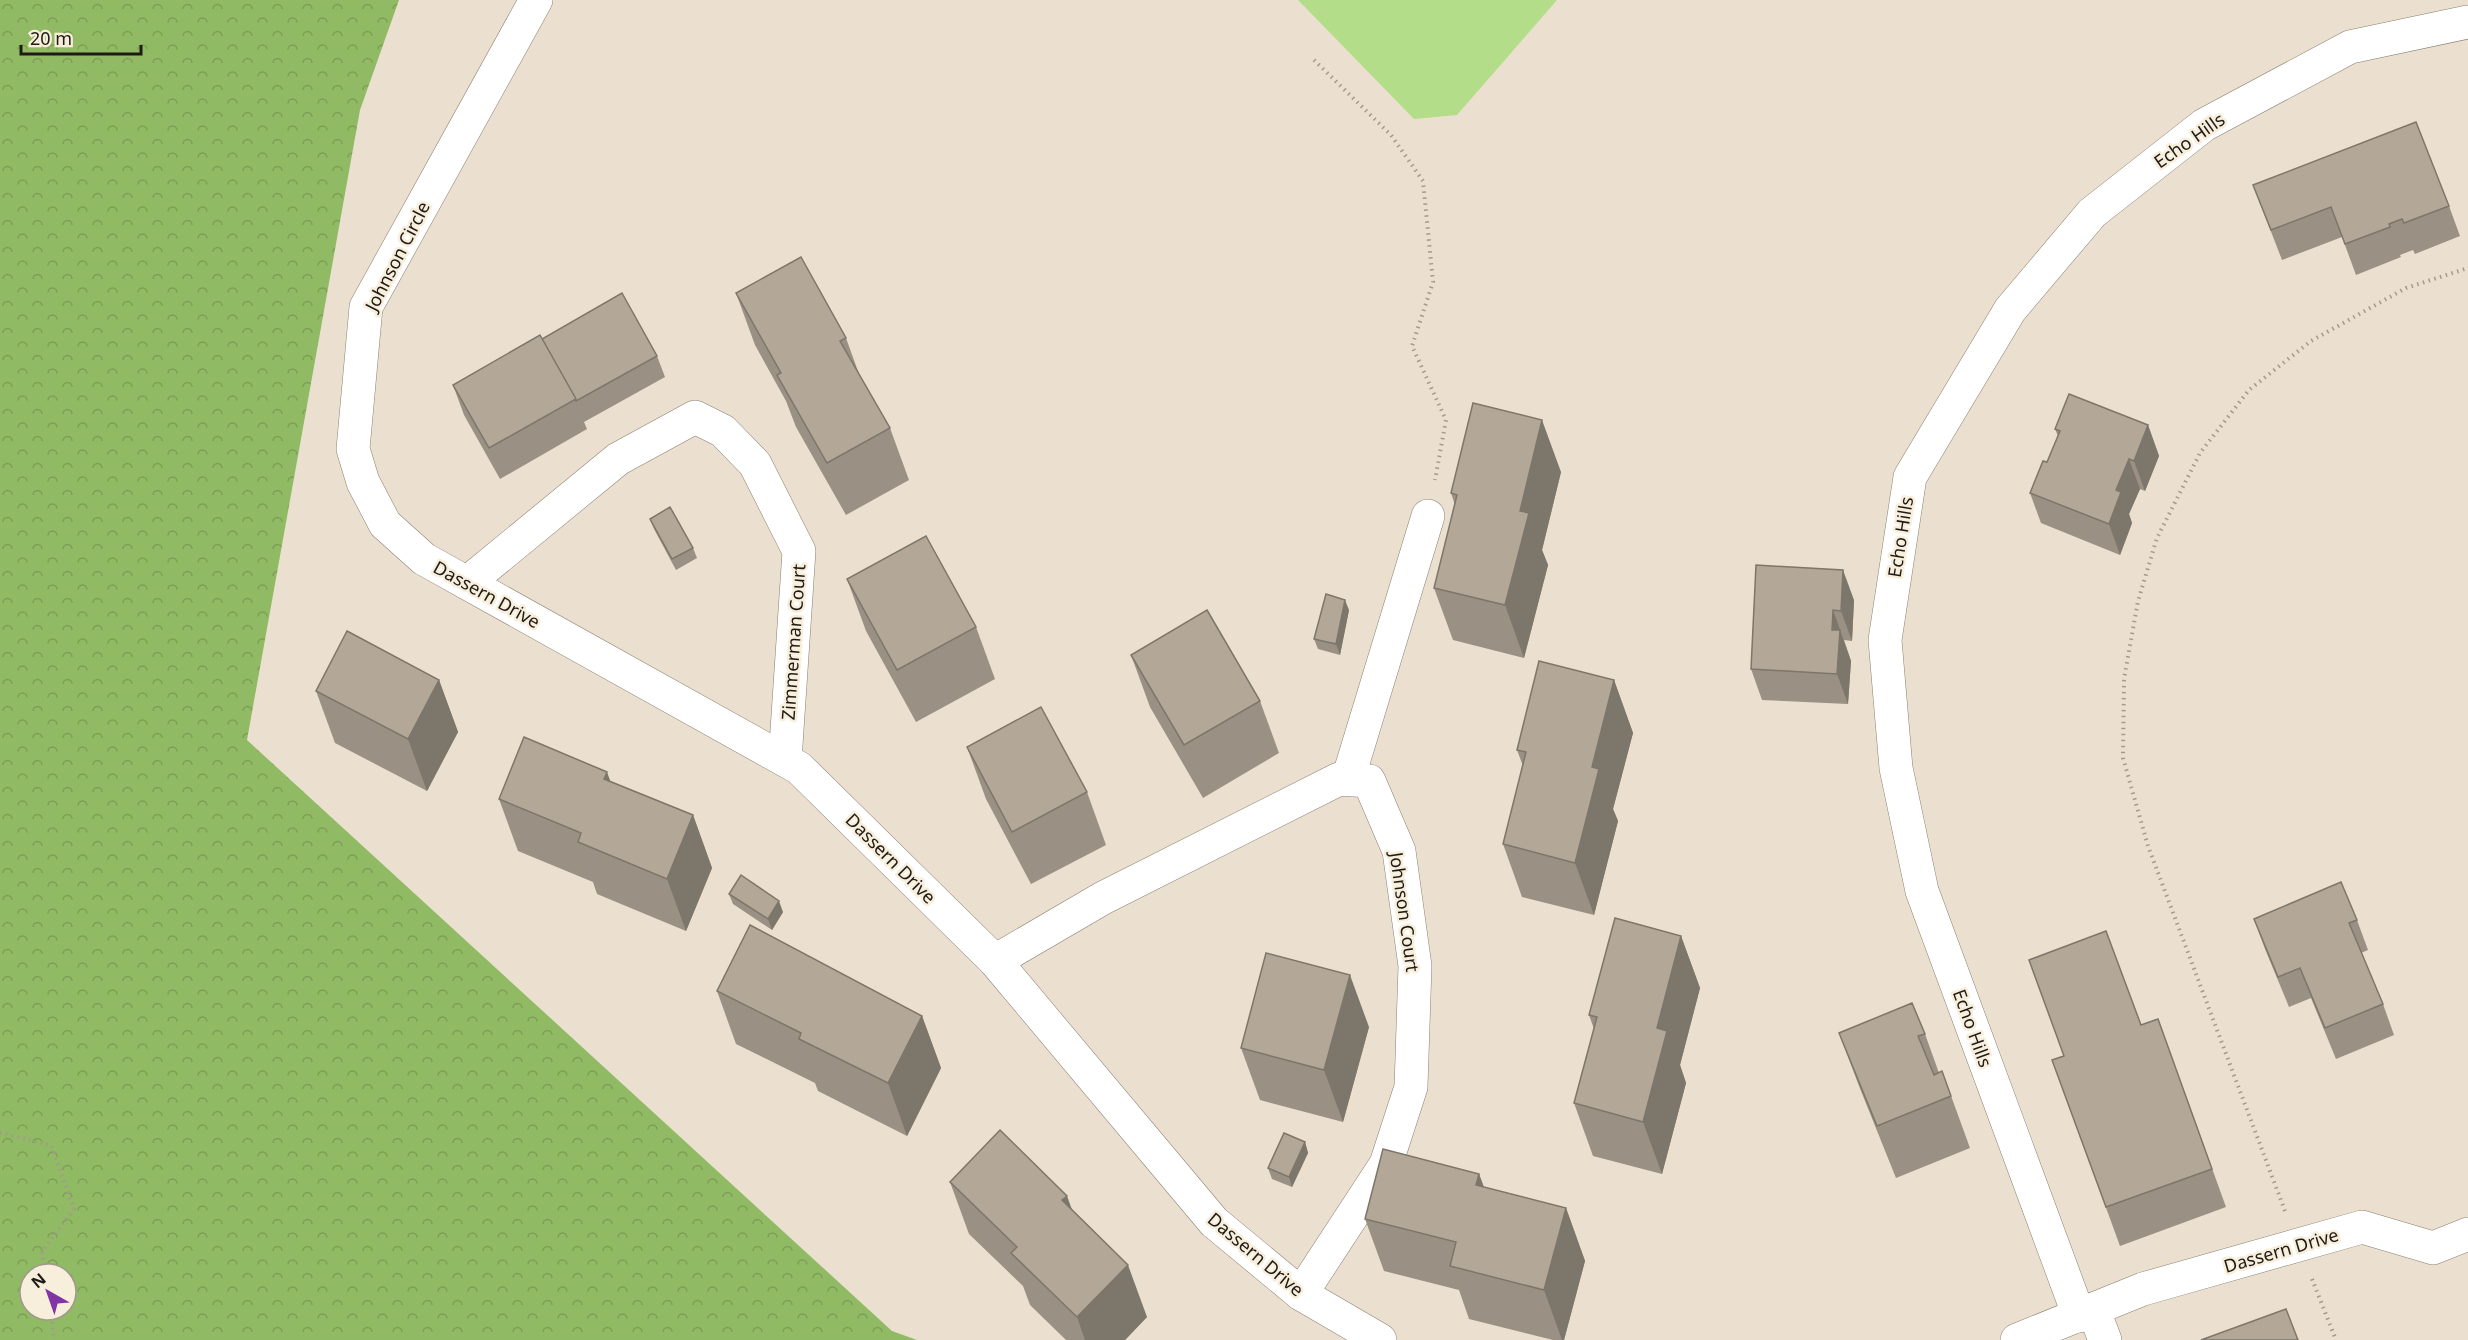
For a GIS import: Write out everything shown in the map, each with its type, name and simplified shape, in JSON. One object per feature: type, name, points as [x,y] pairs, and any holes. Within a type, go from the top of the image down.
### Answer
[{"type":"street","name":"Johnson Circle","points":[[353,449],[366,307],[536,0]]},
{"type":"street","name":"Echo Hills","points":[[2093,1322],[1922,891],[1896,768],[1885,640],[1910,477],[2010,310],[2092,213],[2204,125],[2350,47],[2468,22]]},
{"type":"street","name":"Zimmerman Court","points":[[467,583],[618,459],[695,417],[723,431],[755,464],[799,551],[785,760]]},
{"type":"street","name":"Dassern Drive","points":[[353,449],[363,482],[385,524],[424,559],[799,768],[995,961],[1214,1222],[1301,1294],[1380,1340]]},
{"type":"street","points":[[995,961],[1103,898],[1339,779],[1348,779],[1428,516]]},
{"type":"street","name":"Johnson Court","points":[[1301,1294],[1386,1164],[1411,1087],[1415,966],[1400,851],[1369,781],[1348,779]]},
{"type":"street","name":"Dassern Drive","points":[[2017,1340],[2093,1322],[2143,1289],[2362,1227],[2433,1248],[2468,1234]]},
{"type":"path","points":[[1314,60],[1392,135],[1423,181],[1433,282],[1412,346],[1446,420],[1428,516]]},
{"type":"path","points":[[2336,1340],[2148,846],[2123,758],[2124,679],[2138,601],[2157,538],[2200,453],[2249,390],[2311,341],[2339,325],[2406,288],[2468,268]]},
{"type":"path","points":[[0,1133],[51,1144],[74,1209],[42,1252],[44,1262]]},
{"type":"path","points":[[52,1322],[54,1340]]},
{"type":"green space","points":[[0,0],[399,0],[360,110],[247,740],[892,1331],[917,1340],[0,1340]]},
{"type":"green space","points":[[1298,0],[1557,0],[1457,115],[1414,119]]},
{"type":"building","points":[[2416,122],[2449,206],[2404,223],[2402,219],[2389,224],[2390,227],[2345,244],[2331,207],[2271,230],[2253,185]]},
{"type":"building","points":[[801,257],[846,338],[840,341],[890,428],[827,463],[777,375],[781,373],[736,293]]},
{"type":"building","points":[[622,293],[657,356],[576,401],[542,339]]},
{"type":"building","points":[[540,335],[576,399],[489,448],[453,385]]},
{"type":"building","points":[[2069,394],[2148,425],[2134,461],[2129,459],[2116,490],[2121,492],[2109,524],[2030,493],[2043,461],[2047,462],[2060,431],[2055,429]]},
{"type":"building","points":[[1473,403],[1542,420],[1520,511],[1529,513],[1505,605],[1434,588],[1457,495],[1451,493]]},
{"type":"building","points":[[670,507],[693,548],[672,559],[650,519]]},
{"type":"building","points":[[926,536],[976,627],[897,670],[847,579]]},
{"type":"building","points":[[1756,565],[1843,570],[1841,611],[1833,610],[1832,630],[1840,630],[1837,674],[1751,669]]},
{"type":"building","points":[[1326,594],[1345,600],[1336,644],[1314,639]]},
{"type":"building","points":[[1207,610],[1260,701],[1184,745],[1131,655]]},
{"type":"building","points":[[347,631],[439,680],[408,739],[316,691]]},
{"type":"building","points":[[1539,661],[1614,680],[1592,767],[1599,769],[1575,863],[1503,844],[1526,752],[1517,750]]},
{"type":"building","points":[[1041,707],[1087,792],[1012,832],[967,747]]},
{"type":"building","points":[[524,737],[607,772],[604,779],[693,815],[667,879],[578,842],[581,833],[499,799]]},
{"type":"building","points":[[741,875],[779,901],[768,919],[729,894]]},
{"type":"building","points":[[2341,882],[2357,920],[2349,923],[2383,1004],[2325,1028],[2300,968],[2278,977],[2254,919]]},
{"type":"building","points":[[1615,918],[1681,936],[1657,1028],[1667,1031],[1643,1122],[1574,1103],[1597,1017],[1589,1015]]},
{"type":"building","points":[[750,925],[922,1016],[888,1083],[799,1039],[801,1033],[717,991]]},
{"type":"building","points":[[2106,931],[2141,1025],[2158,1019],[2212,1169],[2106,1207],[2052,1060],[2064,1056],[2029,960]]},
{"type":"building","points":[[1266,953],[1350,975],[1324,1070],[1241,1048]]},
{"type":"building","points":[[1912,1003],[1925,1034],[1918,1036],[1934,1075],[1942,1071],[1951,1096],[1877,1126],[1839,1033]]},
{"type":"building","points":[[1000,1130],[1067,1196],[1062,1200],[1128,1265],[1077,1317],[1011,1253],[1017,1247],[950,1182]]},
{"type":"building","points":[[1284,1133],[1305,1142],[1289,1177],[1268,1168]]},
{"type":"building","points":[[1383,1149],[1479,1174],[1476,1185],[1566,1208],[1544,1290],[1450,1266],[1456,1242],[1365,1219]]},
{"type":"building","points":[[2286,1309],[2298,1340],[2201,1340]]}]
